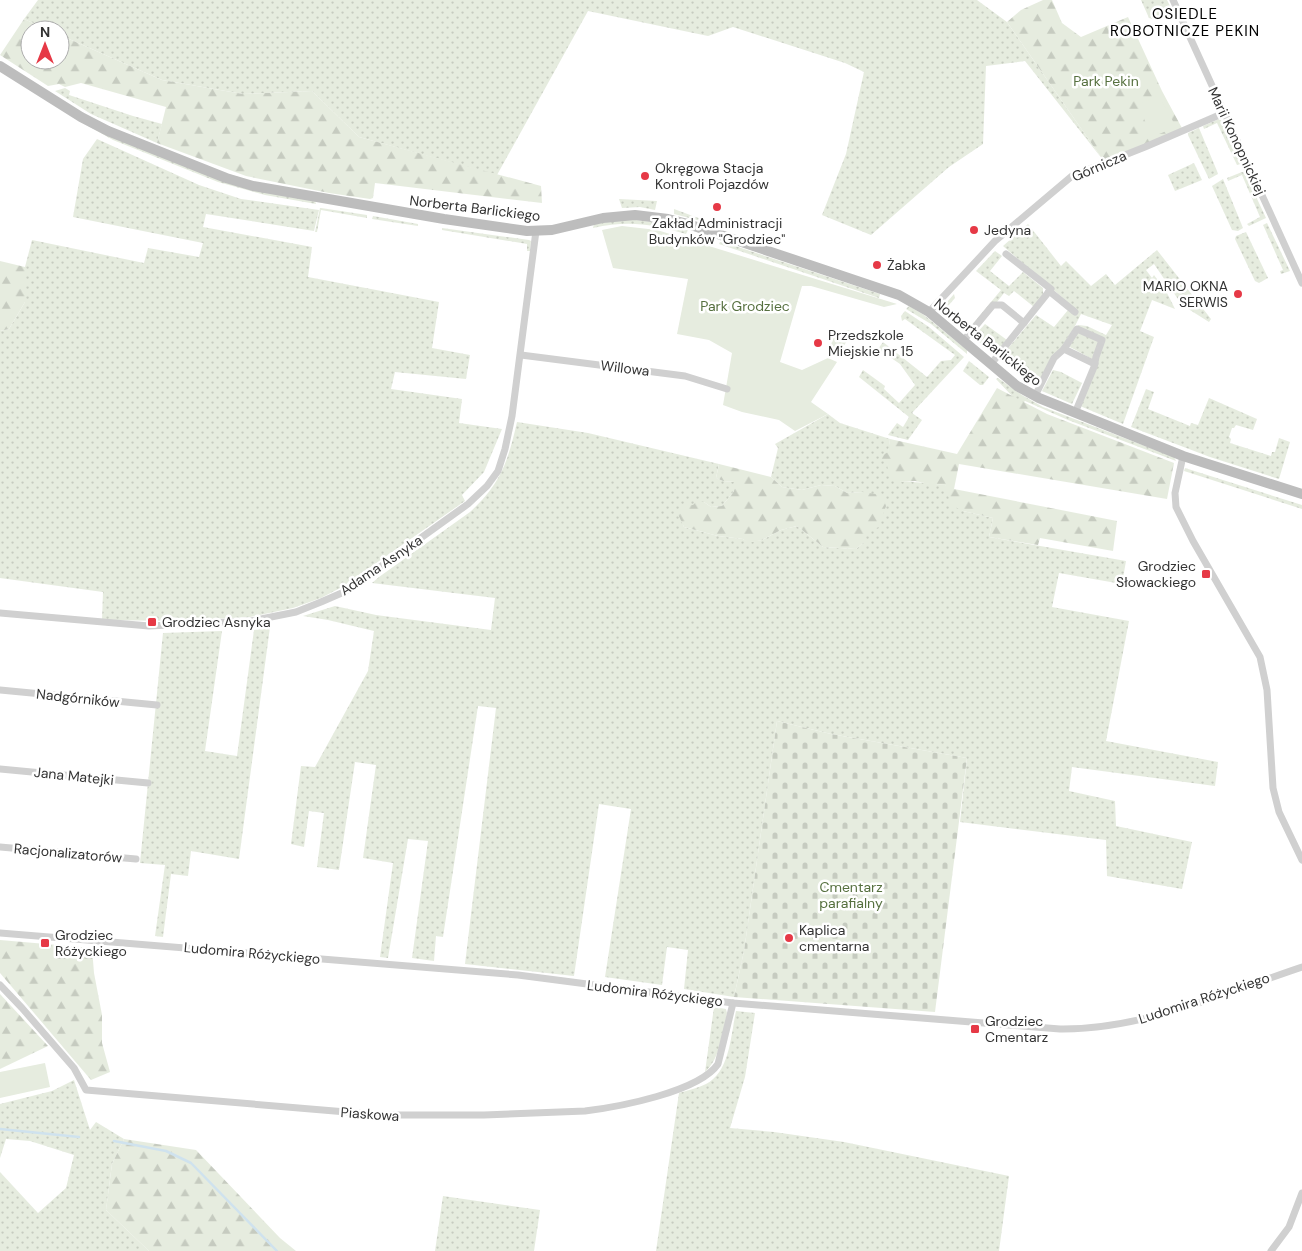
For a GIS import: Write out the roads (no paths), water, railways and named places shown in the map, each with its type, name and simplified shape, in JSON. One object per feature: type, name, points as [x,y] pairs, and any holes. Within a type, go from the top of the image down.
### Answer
[{"type":"street","name":"Marii Konopnickiej","points":[[1173,0],[1302,283]]},
{"type":"street","name":"Norberta Barlickiego","points":[[0,66],[81,117],[108,131],[226,178],[253,186],[429,217],[536,231],[552,230],[616,216],[635,215],[668,219],[688,224],[898,295],[929,312],[1017,386],[1035,396],[1183,456],[1302,494]]},
{"type":"street","name":"Górnicza","points":[[929,312],[994,241],[1072,176],[1224,113]]},
{"type":"street","name":"Adama Asnyka","points":[[0,613],[133,625],[219,623],[251,620],[296,612],[344,592],[386,563],[468,504],[487,486],[498,471],[512,416],[536,231]]},
{"type":"street","points":[[1006,254],[1051,289],[1050,291],[1075,312]]},
{"type":"street","points":[[990,364],[1050,291]]},
{"type":"street","points":[[964,340],[993,305],[1002,305],[1024,323]]},
{"type":"street","points":[[1035,396],[1054,358],[1064,349],[1077,328],[1102,340],[1095,364],[1075,413]]},
{"type":"street","points":[[1064,349],[1095,364]]},
{"type":"street","name":"Willowa","points":[[521,355],[685,376],[727,389]]},
{"type":"street","points":[[1183,456],[1175,493],[1176,507],[1193,541],[1260,657],[1267,690],[1273,788],[1280,812],[1302,860]]},
{"type":"street","name":"Nadgórników","points":[[0,690],[157,706]]},
{"type":"street","name":"Jana Matejki","points":[[0,769],[148,783]]},
{"type":"street","name":"Racjonalizatorów","points":[[0,847],[136,859]]},
{"type":"street","name":"Ludomira Różyckiego","points":[[0,933],[518,975],[733,1003],[988,1024],[1080,1029],[1153,1017],[1302,967]]},
{"type":"street","name":"Piaskowa","points":[[0,985],[74,1068],[86,1090],[399,1116],[584,1112],[615,1108],[663,1094],[704,1078],[713,1071],[718,1064],[733,1003]]},
{"type":"street","points":[[1271,1251],[1289,1227],[1302,1192]]},
{"type":"waterway","points":[[0,1129],[79,1137]]},
{"type":"waterway","points":[[114,1141],[166,1151],[191,1163],[277,1251]]},
{"type":"place","name":"Okręgowa Stacja Kontroli Pojazdów","points":[[645,176]]},
{"type":"place","name":"Zakład Administracji Budynków \"Grodziec\"","points":[[717,207]]},
{"type":"place","name":"Jedyna","points":[[974,230]]},
{"type":"place","name":"Żabka","points":[[877,265]]},
{"type":"place","name":"MARIO OKNA SERWIS","points":[[1238,294]]},
{"type":"place","name":"Przedszkole Miejskie nr 15","points":[[818,343]]},
{"type":"place","name":"Grodziec Słowackiego","points":[[1206,574]]},
{"type":"place","name":"Grodziec Asnyka","points":[[152,622]]},
{"type":"place","name":"Kaplica cmentarna","points":[[789,938]]},
{"type":"place","name":"Grodziec Różyckiego","points":[[45,943]]},
{"type":"place","name":"Grodziec Cmentarz","points":[[975,1029]]},
{"type":"district","name":"OSIEDLE ROBOTNICZE PEKIN","points":[[1185,22]]},
{"type":"park label","name":"Park Pekin","points":[[1106,81]]},
{"type":"park label","name":"Park Grodziec","points":[[745,306]]},
{"type":"park label","name":"Cmentarz parafialny","points":[[851,896]]}]
